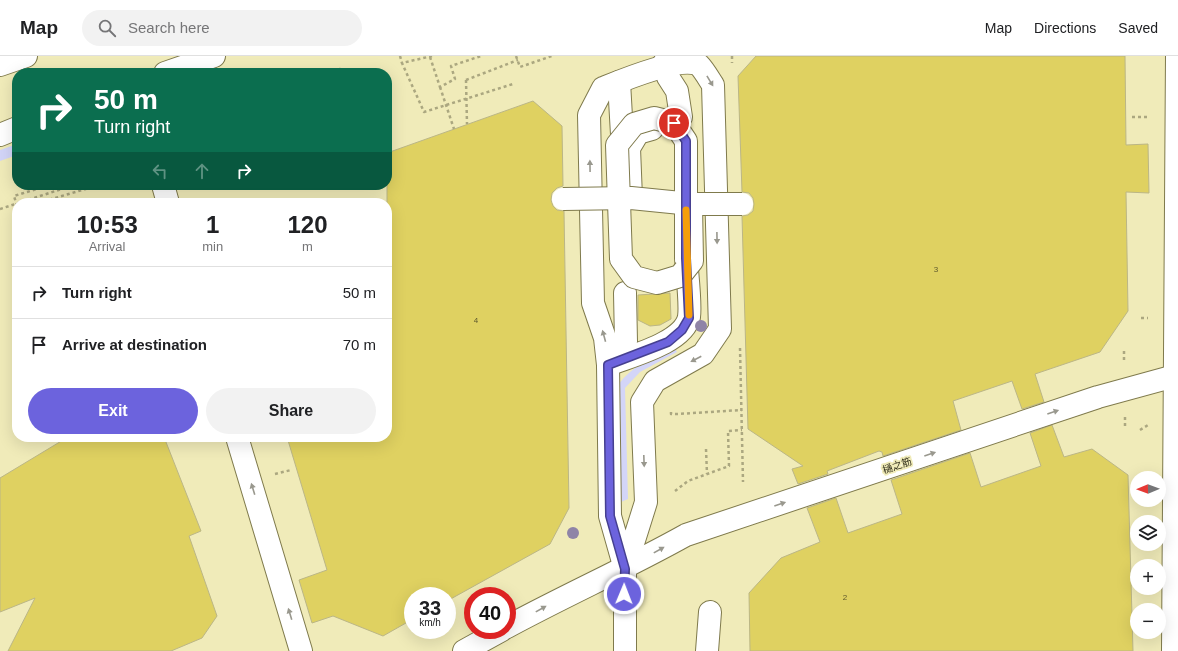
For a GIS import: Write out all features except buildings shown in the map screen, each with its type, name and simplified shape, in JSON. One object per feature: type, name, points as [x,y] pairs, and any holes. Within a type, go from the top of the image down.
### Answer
[{"type":"main road","points":[[0,65],[26,56]]},
{"type":"main road","points":[[179,68],[214,56]]},
{"type":"main road","points":[[1173,651],[1177,56]]},
{"type":"main road","points":[[625,569],[646,502],[642,402],[655,381],[704,354],[720,329],[714,85],[698,64],[681,60],[664,63],[603,88],[589,115],[593,303],[604,338],[608,365],[610,516],[625,569],[625,651]]},
{"type":"main road","points":[[664,63],[668,77],[677,91],[681,117]]},
{"type":"main road","points":[[619,82],[629,256],[639,269],[657,274],[674,268],[681,256],[677,144],[668,132],[654,128],[638,132],[629,148],[630,198]]},
{"type":"main road","points":[[608,365],[668,342],[682,330],[689,318],[686,258],[686,141],[674,123],[654,118],[634,124],[617,145],[621,259],[634,277],[657,283],[680,276],[692,261],[690,204]]},
{"type":"main road","points":[[0,135],[12,130]]},
{"type":"main road","points":[[563,199],[630,198],[690,204],[742,204]]},
{"type":"main road","points":[[608,365],[626,342],[625,293]]},
{"type":"main road","name":"樋之筋","points":[[516,622],[563,597],[625,569],[686,535],[1098,397],[1176,375]]},
{"type":"main road","points":[[238,442],[301,651]]},
{"type":"main road","points":[[707,651],[710,612]]},
{"type":"main road","points":[[464,651],[486,639]]},
{"type":"path","points":[[400,56],[424,112],[513,84]]},
{"type":"path","points":[[402,63],[431,56],[454,129]]},
{"type":"path","points":[[440,86],[455,79],[451,66],[481,56]]},
{"type":"path","points":[[516,56],[520,66],[552,56]]},
{"type":"path","points":[[467,124],[466,80],[518,60]]},
{"type":"path","points":[[1132,117],[1150,117]]},
{"type":"path","points":[[15,198],[14,196],[34,190]]},
{"type":"path","points":[[35,198],[59,190]]},
{"type":"path","points":[[55,198],[81,190]]},
{"type":"path","points":[[0,208],[12,205]]},
{"type":"path","points":[[1141,318],[1148,318]]},
{"type":"path","points":[[670,407],[671,414],[742,410]]},
{"type":"path","points":[[1140,430],[1149,424]]},
{"type":"path","points":[[675,491],[688,481],[730,466],[728,431],[742,430]]},
{"type":"path","points":[[706,449],[707,474]]},
{"type":"path","points":[[271,475],[291,470]]},
{"type":"shaded area","points":[[12,146],[12,157],[0,161],[0,150]]},
{"type":"shaded area","points":[[673,346],[677,352],[640,372],[625,388],[628,499],[621,502],[618,385],[636,367]]},
{"type":"slow traffic","points":[[686,210],[686,258],[689,315]]},
{"type":"route","points":[[624,594],[625,569],[610,516],[608,365],[668,342],[682,330],[689,318],[686,258],[686,141],[674,123]]}]
